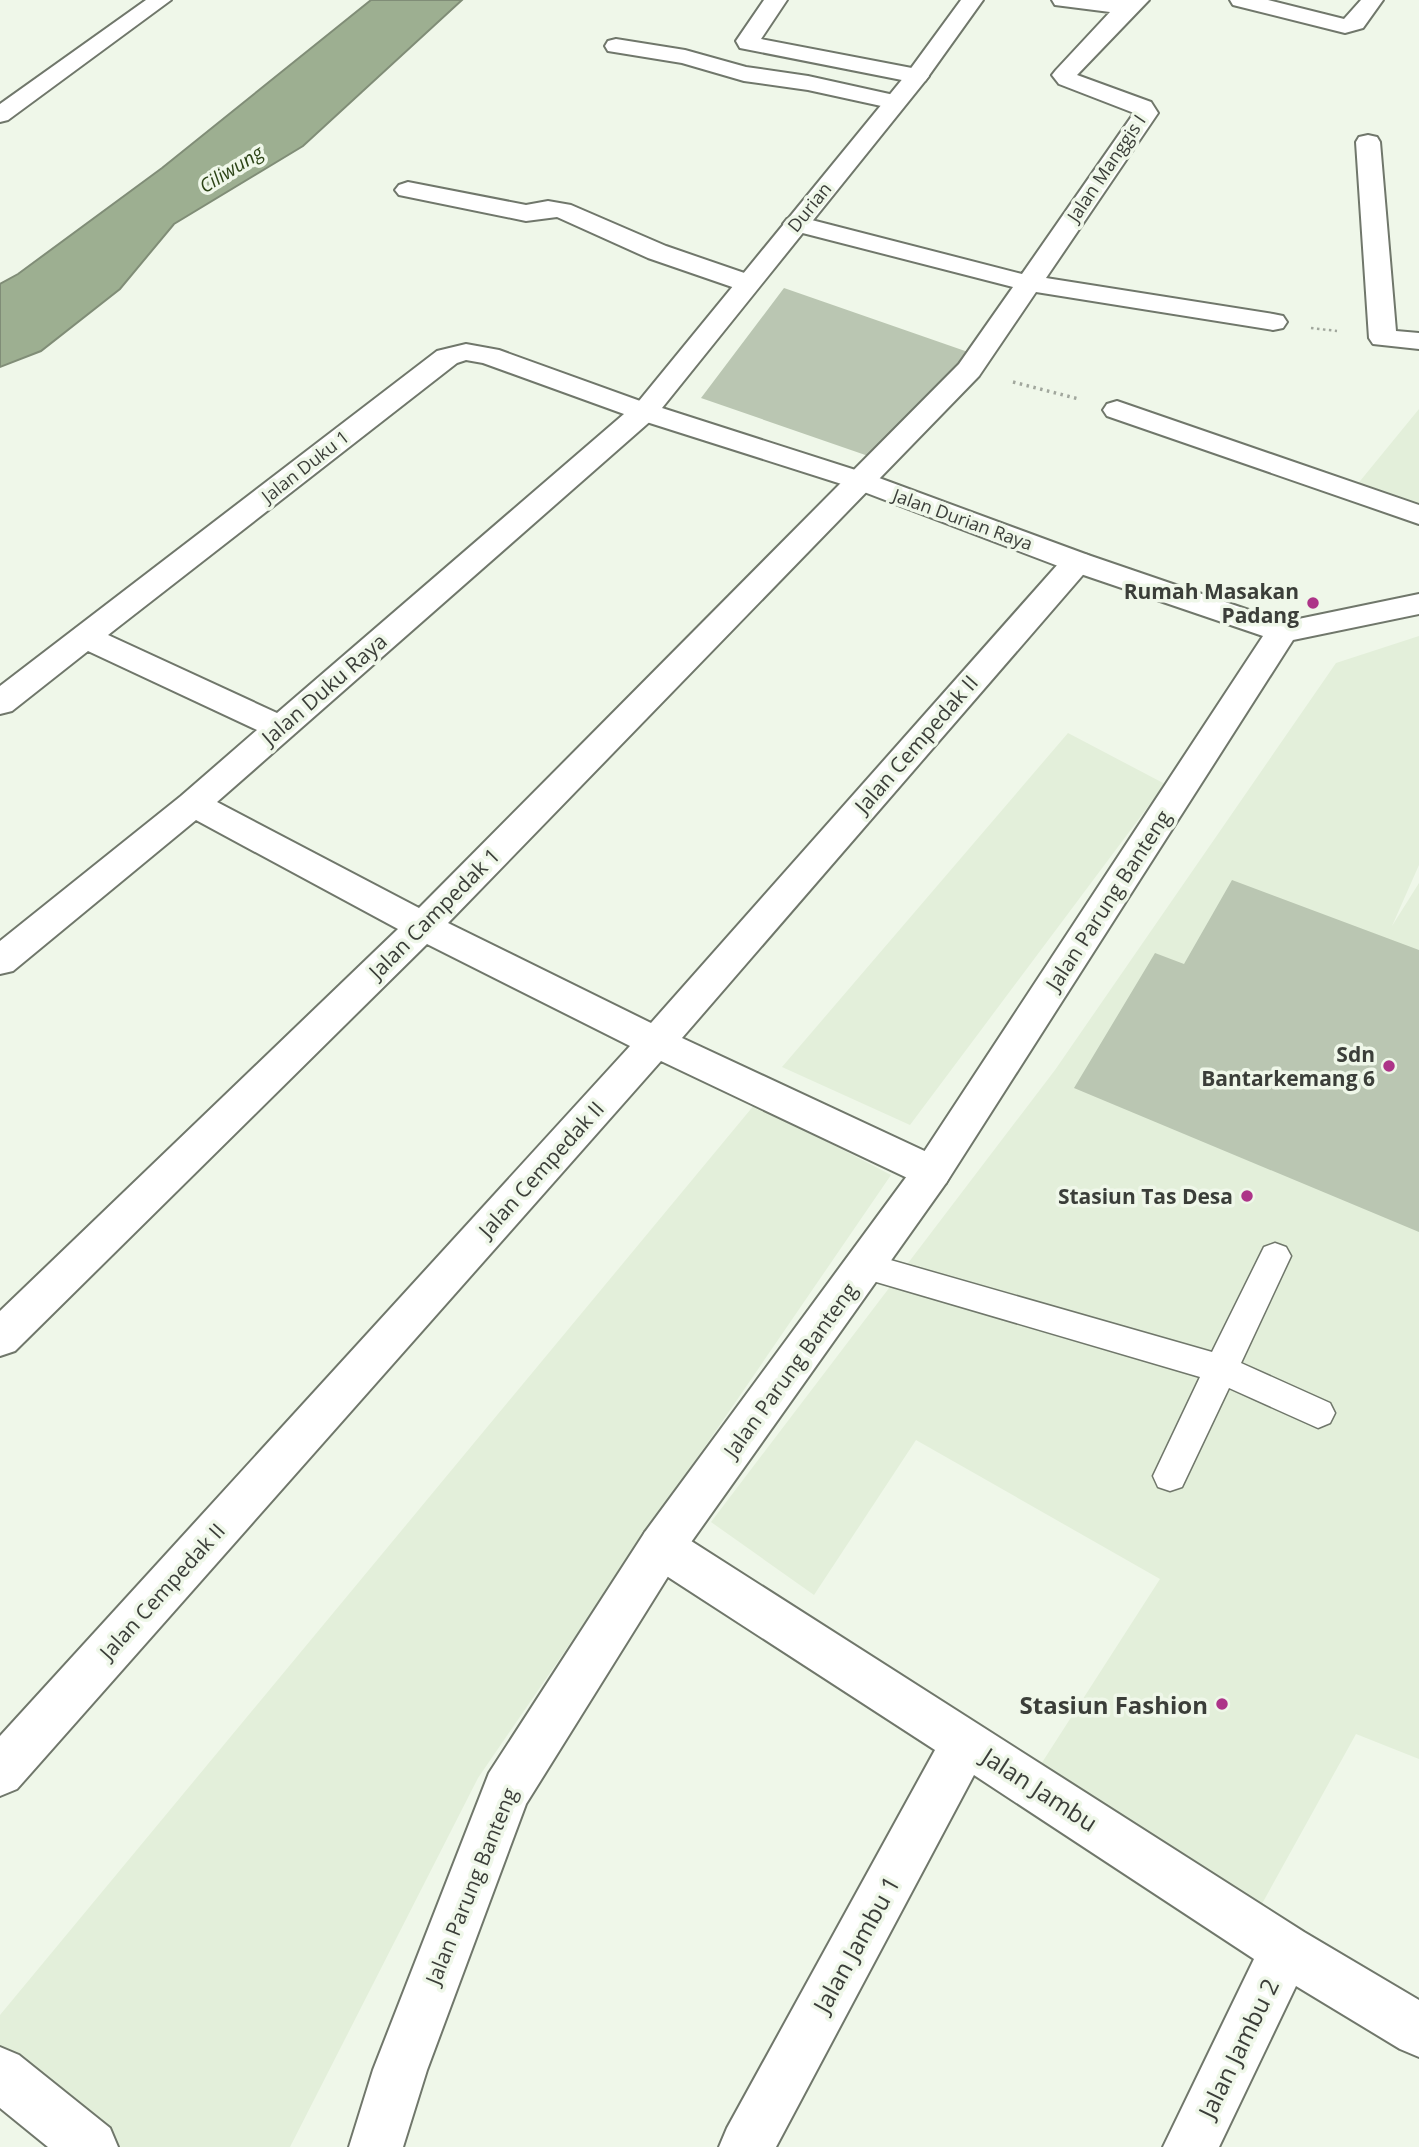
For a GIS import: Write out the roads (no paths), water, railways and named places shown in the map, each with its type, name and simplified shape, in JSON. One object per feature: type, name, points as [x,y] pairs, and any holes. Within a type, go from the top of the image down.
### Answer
[{"type":"street","points":[[0,115],[12,98],[160,0]]},
{"type":"street","points":[[776,0],[759,22],[759,27],[748,43],[917,76]]},
{"type":"street","name":"Durian","points":[[643,412],[917,76],[972,0]]},
{"type":"street","points":[[1063,0],[1132,4]]},
{"type":"street","points":[[1241,0],[1340,26],[1355,23],[1372,0]]},
{"type":"street","name":"Jalan Manggis I","points":[[1027,283],[1146,113],[1143,107],[1068,79],[1064,75],[1132,4]]},
{"type":"street","points":[[616,46],[685,57],[744,74],[808,83],[895,102]]},
{"type":"street","points":[[1368,142],[1383,338],[1419,341]]},
{"type":"street","points":[[408,190],[526,213],[562,210],[657,253],[747,283]]},
{"type":"street","points":[[796,224],[1027,283],[1273,322]]},
{"type":"street","name":"Jalan Campedak 1","points":[[0,1338],[423,926],[861,481],[969,370],[1027,283]]},
{"type":"street","name":"Jalan Duku 1","points":[[0,703],[447,356],[466,352],[489,356],[643,412]]},
{"type":"street","points":[[1117,410],[1419,515]]},
{"type":"street","name":"Jalan Durian Raya","points":[[643,412],[861,481],[1077,562],[1282,632]]},
{"type":"street","name":"Jalan Duku Raya","points":[[0,961],[193,804],[643,412]]},
{"type":"street","name":"Jalan Cempedak II","points":[[0,1772],[656,1042],[1077,562]]},
{"type":"street","points":[[1282,632],[1419,604]]},
{"type":"street","name":"Jalan Parung Banteng","points":[[376,2147],[400,2070],[506,1790],[661,1548],[932,1172],[1282,632]]},
{"type":"street","points":[[85,637],[279,727]]},
{"type":"street","points":[[193,804],[423,926],[656,1042],[932,1172]]},
{"type":"street","name":"Jalan Jambu","points":[[661,1548],[1286,1950],[1419,2030]]},
{"type":"street","name":"Jalan Jambu 1","points":[[746,2147],[966,1742]]},
{"type":"street","name":"Jalan Jambu 2","points":[[1190,2147],[1286,1950]]},
{"type":"street","points":[[0,2074],[91,2147]]},
{"type":"lane","points":[[1170,1476],[1275,1256]]},
{"type":"lane","points":[[866,1266],[1221,1369],[1318,1413]]},
{"type":"water","name":"Ciliwung","points":[[371,0],[462,0],[303,146],[174,224],[120,289],[41,351],[0,367],[0,284],[18,274],[162,168]]},
{"type":"place","name":"Rumah Masakan Padang","points":[[1313,603]]},
{"type":"place","name":"Sdn Bantarkemang 6","points":[[1389,1066]]},
{"type":"place","name":"Stasiun Tas Desa","points":[[1247,1196]]},
{"type":"place","name":"Stasiun Fashion","points":[[1222,1704]]}]
